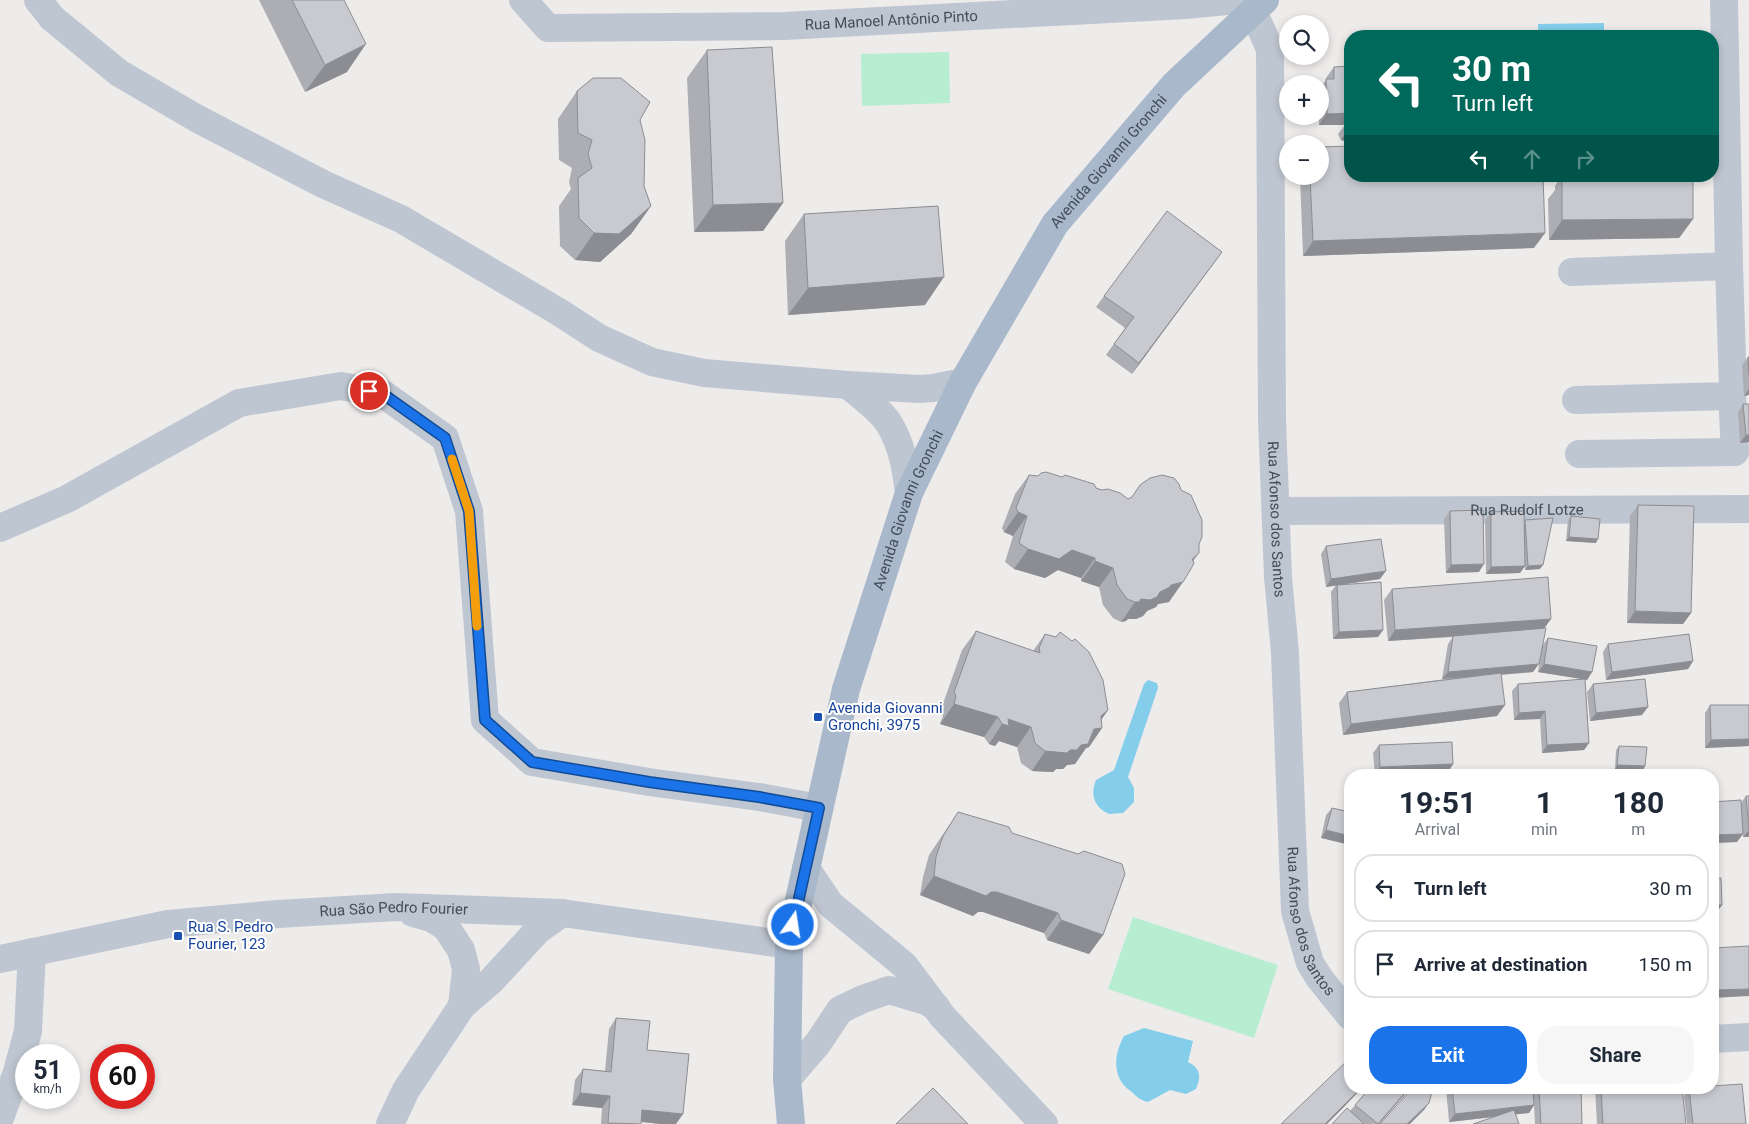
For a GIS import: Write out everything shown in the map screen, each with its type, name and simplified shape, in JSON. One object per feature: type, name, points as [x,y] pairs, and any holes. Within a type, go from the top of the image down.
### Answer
[{"type":"main road","name":"Avenida Giovanni Gronchi","points":[[791,1124],[788,1079],[789,944],[846,689],[909,493],[963,382],[1055,224],[1174,85],[1251,4]]},
{"type":"street","points":[[38,0],[52,18],[119,74],[196,118],[323,184],[401,219],[559,312],[599,338],[652,362],[704,373],[848,385],[919,389],[963,382]]},
{"type":"street","name":"Rua Manoel Antônio Pinto","points":[[523,0],[548,28],[784,26],[1186,5],[1251,4]]},
{"type":"street","points":[[1579,454],[1735,452],[1728,266],[1724,0]]},
{"type":"street","name":"Rua Afonso dos Santos","points":[[1251,4],[1270,49],[1272,420],[1278,577],[1285,653],[1295,911],[1310,963],[1320,979],[1344,1009]]},
{"type":"street","points":[[1572,272],[1728,266]]},
{"type":"street","points":[[848,385],[871,404],[888,422],[905,464],[909,493]]},
{"type":"street","points":[[0,528],[67,499],[239,403],[341,386],[383,394],[445,438],[469,511],[485,720],[532,762],[819,808]]},
{"type":"street","points":[[1576,400],[1729,396],[1732,394]]},
{"type":"street","name":"Rua Rudolf Lotze","points":[[1276,512],[1749,509]]},
{"type":"street","points":[[806,868],[830,904],[904,965],[939,1012],[1044,1124]]},
{"type":"street","points":[[396,907],[431,918],[446,927],[461,950],[466,969],[462,1006]]},
{"type":"street","name":"Rua São Pedro Fourier","points":[[0,959],[168,924],[278,914],[396,907],[562,913],[789,944]]},
{"type":"street","points":[[390,1124],[406,1090],[462,1006],[491,981],[538,930],[562,913]]},
{"type":"street","points":[[0,1118],[28,1031],[32,952]]},
{"type":"street","points":[[788,1079],[818,1042],[840,1010],[855,1003],[888,990],[926,1001],[939,1012]]},
{"type":"street","points":[[1719,1039],[1749,1037]]},
{"type":"green space","points":[[949,52],[950,103],[862,106],[861,54]]},
{"type":"green space","points":[[1133,917],[1278,965],[1254,1038],[1108,989]]},
{"type":"water","points":[[1604,23],[1604,30],[1538,30],[1538,24]]},
{"type":"water","points":[[1148,680],[1157,683],[1158,688],[1128,777],[1134,788],[1134,802],[1123,813],[1109,814],[1097,804],[1093,791],[1094,785],[1096,780],[1114,770],[1144,684]]},
{"type":"water","points":[[1144,1028],[1193,1041],[1188,1062],[1199,1073],[1196,1089],[1186,1094],[1170,1090],[1148,1102],[1139,1098],[1124,1085],[1117,1073],[1116,1066],[1119,1047],[1124,1036]]},
{"type":"building","points":[[292,0],[344,0],[366,44],[325,65]]},
{"type":"building","points":[[772,47],[783,203],[713,205],[707,50]]},
{"type":"building","points":[[1344,66],[1344,113],[1329,114],[1329,79],[1334,79],[1334,67]]},
{"type":"building","points":[[593,78],[621,78],[650,102],[640,120],[645,140],[644,186],[651,206],[619,234],[594,233],[579,218],[578,178],[592,168],[588,154],[592,140],[578,133],[577,91]]},
{"type":"building","points":[[1344,146],[1344,182],[1543,182],[1545,233],[1313,241],[1310,185],[1329,185],[1329,147]]},
{"type":"building","points":[[1562,182],[1693,182],[1693,219],[1562,220]]},
{"type":"building","points":[[938,206],[944,277],[808,288],[804,214]]},
{"type":"building","points":[[1167,211],[1222,252],[1139,363],[1114,344],[1134,317],[1104,296]]},
{"type":"building","points":[[1743,404],[1749,404],[1749,435],[1746,435]]},
{"type":"building","points":[[1046,472],[1062,477],[1065,475],[1094,484],[1096,488],[1120,493],[1128,499],[1132,497],[1140,485],[1150,478],[1162,475],[1174,478],[1181,490],[1191,495],[1202,520],[1202,537],[1199,544],[1199,553],[1192,559],[1194,563],[1183,582],[1171,585],[1160,592],[1157,597],[1150,600],[1141,599],[1139,602],[1135,602],[1127,599],[1117,585],[1113,568],[1095,561],[1095,558],[1072,550],[1059,559],[1028,549],[1019,543],[1027,516],[1018,512],[1016,508],[1029,475],[1038,476]]},
{"type":"building","points":[[1638,505],[1694,506],[1691,613],[1635,611]]},
{"type":"building","points":[[1483,510],[1484,564],[1451,565],[1450,511]]},
{"type":"building","points":[[1524,511],[1525,566],[1491,567],[1491,512]]},
{"type":"building","points":[[1571,516],[1600,519],[1598,539],[1569,537]]},
{"type":"building","points":[[1553,518],[1543,565],[1528,566],[1525,520]]},
{"type":"building","points":[[1381,539],[1386,571],[1331,579],[1326,546]]},
{"type":"building","points":[[1548,577],[1551,619],[1395,630],[1392,589]]},
{"type":"building","points":[[1381,582],[1383,630],[1339,632],[1337,585]]},
{"type":"building","points":[[1546,628],[1539,664],[1448,672],[1453,636]]},
{"type":"building","points":[[976,631],[1040,653],[1039,648],[1045,634],[1056,637],[1060,632],[1072,641],[1075,639],[1089,652],[1103,680],[1108,710],[1101,716],[1102,728],[1094,729],[1088,744],[1081,745],[1077,750],[1070,750],[1067,753],[1045,751],[1035,743],[1031,727],[1008,719],[1009,726],[1002,724],[998,717],[954,704],[956,696],[954,692]]},
{"type":"building","points":[[1689,634],[1693,661],[1612,672],[1608,644]]},
{"type":"building","points":[[1548,638],[1597,646],[1592,672],[1544,664]]},
{"type":"building","points":[[1501,673],[1505,705],[1351,724],[1347,692]]},
{"type":"building","points":[[1585,679],[1589,743],[1547,745],[1545,711],[1519,713],[1518,684]]},
{"type":"building","points":[[1645,679],[1648,707],[1596,713],[1593,684]]},
{"type":"building","points":[[1710,705],[1749,705],[1749,739],[1711,740]]},
{"type":"building","points":[[1452,742],[1453,764],[1380,767],[1379,745]]},
{"type":"building","points":[[1619,746],[1647,747],[1645,766],[1617,765]]},
{"type":"building","points":[[1746,796],[1749,796],[1749,830]]},
{"type":"building","points":[[1741,800],[1743,834],[1719,835],[1719,802]]},
{"type":"building","points":[[1332,808],[1344,811],[1344,834],[1326,830]]},
{"type":"building","points":[[958,812],[1009,827],[1012,833],[1078,854],[1084,851],[1122,864],[1125,874],[1103,935],[1061,920],[1058,913],[997,892],[991,892],[986,896],[934,876],[936,857],[943,836]]},
{"type":"building","points":[[1719,878],[1721,878],[1722,905],[1719,905]]},
{"type":"building","points":[[1749,946],[1749,989],[1719,990],[1719,948]]},
{"type":"building","points":[[616,1018],[650,1021],[647,1050],[689,1054],[683,1114],[642,1110],[641,1124],[608,1123],[610,1096],[580,1093],[583,1069],[611,1072]]},
{"type":"building","points":[[1344,1064],[1344,1094],[1355,1094],[1325,1124],[1281,1124]]},
{"type":"building","points":[[1742,1084],[1746,1124],[1693,1124],[1690,1094],[1719,1094],[1719,1086]]},
{"type":"building","points":[[933,1088],[968,1124],[896,1124]]},
{"type":"building","points":[[1365,1094],[1404,1094],[1378,1124],[1355,1105]]},
{"type":"building","points":[[1407,1094],[1431,1094],[1429,1103],[1407,1124],[1380,1124]]},
{"type":"building","points":[[1453,1094],[1533,1094],[1534,1105],[1455,1114]]},
{"type":"building","points":[[1539,1094],[1581,1094],[1582,1124],[1541,1124]]},
{"type":"building","points":[[1601,1094],[1683,1094],[1686,1124],[1603,1124]]},
{"type":"building","points":[[1347,1108],[1364,1124],[1332,1124]]},
{"type":"building","points":[[1514,1110],[1519,1124],[1473,1124]]},
{"type":"slow traffic","points":[[452,459],[469,511],[477,626]]},
{"type":"place","name":"Avenida Giovanni Gronchi, 3975","points":[[818,717]]},
{"type":"place","name":"Rua S. Pedro Fourier, 123","points":[[178,936]]},
{"type":"route","points":[[369,391],[383,394],[445,438],[469,511],[485,720],[532,762],[819,808],[793,925]]}]
